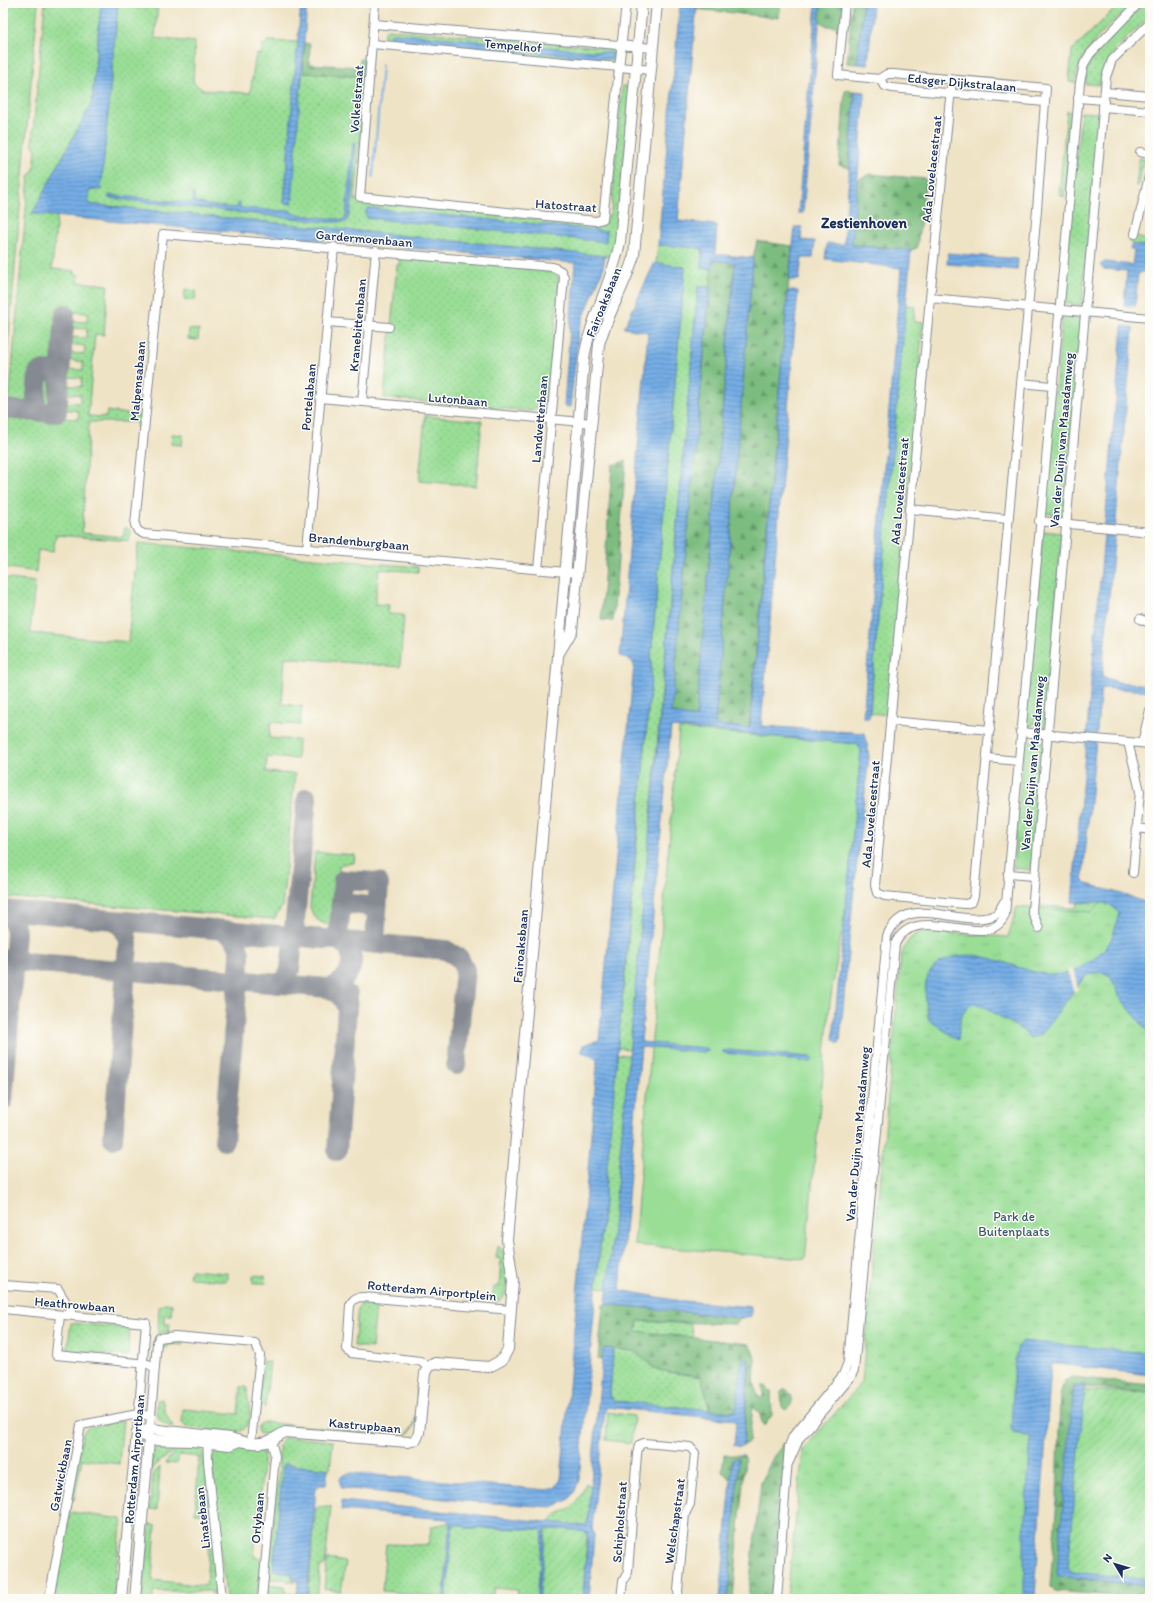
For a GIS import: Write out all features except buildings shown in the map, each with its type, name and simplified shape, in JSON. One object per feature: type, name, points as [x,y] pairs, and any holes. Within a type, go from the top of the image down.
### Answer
[{"type":"main road","name":"Fairoaksbaan","points":[[507,1240],[587,341],[614,267],[620,242],[642,3]]},
{"type":"main road","name":"Fairoaksbaan","points":[[558,654],[572,632],[599,344],[603,330],[623,288],[634,255],[657,3]]},
{"type":"main road","name":"Rotterdam Airportplein","points":[[428,1367],[435,1362],[489,1367],[502,1360],[508,1349],[513,1281],[507,1240]]},
{"type":"main road","name":"Kastrupbaan","points":[[149,1440],[230,1438],[240,1442],[262,1443],[285,1432],[408,1442],[416,1440],[420,1433],[425,1373],[428,1367]]},
{"type":"main road","name":"Kastrupbaan","points":[[137,1433],[150,1429],[207,1439]]},
{"type":"main road","name":"Rotterdam Airportbaan","points":[[121,1599],[137,1433]]},
{"type":"main road","name":"Rotterdam Airportbaan","points":[[135,1599],[149,1440]]},
{"type":"street","name":"Volkelstraat","points":[[360,197],[375,3]]},
{"type":"street","name":"Hatostraat","points":[[360,197],[596,221],[603,219],[626,3]]},
{"type":"street","name":"Edsger Dijkstralaan","points":[[845,3],[838,75],[880,79],[887,74],[893,74],[1046,88],[1045,102],[951,92],[892,88],[885,86],[880,79]]},
{"type":"street","name":"Van der Duijn van Maasdamweg","points":[[789,1462],[799,1439],[850,1378],[854,1370],[895,944],[902,932],[914,926],[982,930],[993,929],[1001,923],[1005,915],[1051,386],[1081,74],[1090,54],[1139,3]]},
{"type":"street","name":"Van der Duijn van Maasdamweg","points":[[1039,928],[1035,923],[1032,911],[1084,312],[1107,72],[1112,60],[1150,23]]},
{"type":"street","name":"Tempelhof","points":[[374,24],[653,48]]},
{"type":"street","name":"Tempelhof","points":[[372,44],[651,70]]},
{"type":"street","name":"Ada Lovelacestraat","points":[[952,79],[890,721],[875,885],[877,892],[885,896],[965,904],[972,902],[974,896],[987,758]]},
{"type":"street","points":[[1104,100],[1150,96]]},
{"type":"street","points":[[1078,98],[1104,100],[1150,111]]},
{"type":"street","points":[[987,758],[1045,102]]},
{"type":"street","points":[[1140,152],[1150,154]]},
{"type":"street","points":[[1135,234],[1150,172]]},
{"type":"street","name":"Gardermoenbaan","points":[[163,234],[334,247],[553,267],[561,271]]},
{"type":"street","name":"Malpensabaan","points":[[138,531],[135,525],[163,234]]},
{"type":"street","name":"Portelabaan","points":[[307,549],[334,247]]},
{"type":"street","name":"Kranebittenbaan","points":[[362,402],[376,251]]},
{"type":"street","name":"Landvetterbaan","points":[[538,570],[564,277],[561,271]]},
{"type":"street","points":[[930,298],[1150,318]]},
{"type":"street","points":[[327,322],[389,327]]},
{"type":"street","name":"Van der Duijn van Maasdamweg","points":[[1021,383],[1051,386]]},
{"type":"street","name":"Lutonbaan","points":[[320,398],[592,423]]},
{"type":"street","points":[[910,509],[1008,519]]},
{"type":"street","points":[[1039,521],[1150,532]]},
{"type":"street","name":"Brandenburgbaan","points":[[138,531],[144,534],[578,573]]},
{"type":"street","points":[[1140,619],[1150,623]]},
{"type":"street","points":[[1020,732],[1146,743],[1150,710]]},
{"type":"street","points":[[890,721],[990,730]]},
{"type":"street","points":[[1128,742],[1140,791],[1133,873]]},
{"type":"street","name":"Van der Duijn van Maasdamweg","points":[[987,758],[1018,761]]},
{"type":"street","points":[[1138,828],[1150,830]]},
{"type":"street","points":[[1008,874],[1035,876]]},
{"type":"street","name":"Van der Duijn van Maasdamweg","points":[[777,1599],[789,1462],[789,1446],[793,1436],[843,1375],[848,1362],[888,936],[896,921],[911,913],[990,918],[997,914],[1002,908],[1006,890]]},
{"type":"street","points":[[3,1285],[58,1289],[74,1316]]},
{"type":"street","name":"Rotterdam Airportplein","points":[[428,1367],[420,1361],[351,1353],[346,1349],[348,1318],[352,1301],[356,1297],[363,1297],[511,1310]]},
{"type":"street","name":"Heathrowbaan","points":[[3,1309],[146,1322]]},
{"type":"street","points":[[60,1315],[56,1354],[143,1363],[155,1368]]},
{"type":"street","name":"Rotterdam Airportbaan","points":[[137,1433],[146,1322]]},
{"type":"street","name":"Rotterdam Airportbaan","points":[[149,1440],[157,1342],[160,1338],[175,1336],[255,1343],[260,1355],[251,1442]]},
{"type":"street","name":"Gatwickbaan","points":[[49,1599],[81,1425],[138,1414],[150,1416]]},
{"type":"street","name":"Kastrupbaan","points":[[137,1433],[149,1440]]},
{"type":"street","name":"Linatebaan","points":[[207,1439],[222,1599]]},
{"type":"street","name":"Orlybaan","points":[[262,1599],[275,1456],[271,1440]]},
{"type":"street","name":"Welschapstraat","points":[[639,1445],[644,1443],[690,1447],[693,1450],[694,1456],[690,1504],[684,1514],[678,1591],[679,1599]]},
{"type":"street","name":"Schipholstraat","points":[[621,1599],[623,1580],[628,1572],[634,1511],[632,1504],[639,1445]]},
{"type":"street","points":[[129,1516],[142,1518]]},
{"type":"green space","points":[[3,3],[38,3],[5,380],[3,384]]},
{"type":"green space","points":[[45,3],[101,3],[92,102],[33,213],[57,216],[52,269],[75,271],[75,274],[79,275],[78,282],[108,285],[104,335],[95,334],[88,416],[106,417],[107,411],[141,416],[140,429],[137,428],[136,422],[89,422],[82,533],[123,537],[125,527],[131,531],[129,541],[56,535],[53,552],[38,550],[36,572],[3,567],[3,471],[8,415],[78,419],[79,411],[62,409],[62,402],[80,403],[81,395],[63,393],[64,385],[81,387],[82,378],[64,377],[65,369],[83,370],[83,362],[66,360],[67,353],[84,354],[85,346],[67,344],[68,337],[86,338],[87,329],[69,328],[69,321],[87,322],[88,313],[70,312],[70,307],[62,307],[57,366],[39,366],[35,370],[32,401],[29,405],[9,403],[29,177],[34,169],[36,150],[32,143]]},
{"type":"green space","points":[[118,3],[158,3],[155,38],[195,42],[193,82],[203,90],[250,93],[256,54],[261,55],[262,45],[266,45],[267,41],[298,42],[284,203],[303,73],[366,77],[355,200],[596,225],[605,221],[611,212],[622,86],[631,87],[614,257],[88,204],[90,190],[101,189]],"holes":[[[368,208],[606,231],[606,241]]]},
{"type":"green space","points":[[697,3],[781,3],[779,18],[696,9]]},
{"type":"green space","points":[[821,3],[843,3],[841,27],[827,26],[819,21]]},
{"type":"green space","points":[[852,3],[863,3],[857,64],[847,63]]},
{"type":"green space","points":[[1121,3],[1133,3],[1097,39],[1083,59],[1078,70],[1075,83],[1069,82],[1072,50]]},
{"type":"green space","points":[[1145,3],[1150,3],[1150,17],[1118,46],[1108,63],[1104,73],[1102,85],[1085,84],[1087,68],[1097,50]]},
{"type":"green space","points":[[387,29],[614,48],[618,52],[617,60],[614,63],[384,41],[384,32]]},
{"type":"green space","points":[[305,43],[310,44],[309,64],[359,67],[360,59],[367,58],[366,77],[303,73]]},
{"type":"green space","points":[[845,90],[855,91],[849,161],[850,168],[839,165]]},
{"type":"green space","points":[[1067,111],[1072,112],[1064,197],[1059,194]]},
{"type":"green space","points":[[1081,112],[1099,113],[1082,305],[1062,303]]},
{"type":"green space","points":[[1139,158],[1144,159],[1144,161],[1138,186],[1136,186]]},
{"type":"green space","points":[[870,174],[926,179],[917,248],[911,250],[852,245],[857,180]]},
{"type":"green space","points":[[1131,232],[1137,237],[1150,241],[1150,247],[1132,244],[1130,242]]},
{"type":"green space","points":[[757,241],[792,246],[749,728],[715,725],[753,258]]},
{"type":"green space","points":[[658,245],[702,248],[702,268],[712,269],[710,287],[698,286],[630,1049],[617,1048],[627,957],[651,679],[651,657],[685,267],[656,263]]},
{"type":"green space","points":[[400,257],[546,270],[557,275],[559,281],[549,398],[547,398],[544,407],[531,411],[384,398],[397,265],[399,265]]},
{"type":"green space","points":[[713,260],[735,262],[696,718],[671,713]]},
{"type":"green space","points":[[185,289],[196,291],[195,300],[184,299]]},
{"type":"green space","points":[[905,305],[915,306],[914,321],[923,322],[888,715],[870,713]]},
{"type":"green space","points":[[1062,317],[1081,319],[1064,515],[1044,513]]},
{"type":"green space","points":[[189,329],[199,330],[198,340],[188,339]]},
{"type":"green space","points":[[44,376],[55,379],[53,402],[50,406],[43,406],[40,402],[42,378]]},
{"type":"green space","points":[[425,416],[482,421],[476,486],[419,481]]},
{"type":"green space","points":[[172,434],[183,435],[182,445],[171,444]]},
{"type":"green space","points":[[626,461],[613,621],[601,620],[612,465]]},
{"type":"green space","points":[[1043,531],[1062,533],[1045,728],[1037,727],[1038,724],[1033,723],[1032,726],[1025,726]]},
{"type":"green space","points":[[138,543],[418,567],[418,572],[379,569],[375,604],[389,605],[388,614],[404,615],[400,667],[285,657],[282,704],[302,706],[300,725],[271,722],[269,738],[298,740],[297,759],[267,757],[266,772],[295,774],[282,907],[274,919],[3,897],[3,578],[35,582],[30,633],[128,642]]},
{"type":"green space","points":[[679,729],[857,744],[861,750],[847,898],[830,1002],[805,1259],[634,1245]]},
{"type":"green space","points":[[1024,740],[1044,742],[1032,870],[1013,868]]},
{"type":"green space","points":[[315,852],[355,855],[354,863],[342,864],[339,867],[334,925],[325,924],[318,920],[313,915],[310,907]]},
{"type":"green space","name":"Park de Buitenplaats","points":[[1104,899],[1150,915],[1150,1364],[1044,1358],[1032,1599],[787,1599],[803,1450],[862,1382],[901,956],[904,947],[912,937],[924,931],[1008,937],[1017,907],[1091,912]]},
{"type":"green space","points":[[1100,901],[1109,905],[1080,927],[1077,911],[1047,917],[1039,909],[1039,906],[1076,908],[1077,903]]},
{"type":"green space","points":[[616,1054],[629,1055],[608,1289],[597,1287]]},
{"type":"green space","points":[[498,1245],[505,1257],[509,1279],[507,1279],[507,1287],[503,1298],[492,1302],[494,1287],[499,1287],[501,1259],[496,1258]]},
{"type":"green space","points":[[191,1270],[226,1273],[228,1274],[228,1279],[226,1281],[191,1278],[189,1276]]},
{"type":"green space","points":[[253,1275],[265,1276],[266,1283],[253,1283]]},
{"type":"green space","points":[[166,1303],[172,1304],[171,1315],[164,1315],[165,1324],[170,1324],[169,1332],[161,1332],[158,1334],[159,1307]]},
{"type":"green space","points":[[361,1304],[376,1306],[372,1348],[354,1346],[358,1307]]},
{"type":"green space","points":[[606,1304],[741,1318],[735,1324],[638,1321],[636,1331],[749,1344],[755,1357],[754,1376],[759,1398],[763,1397],[763,1386],[766,1386],[771,1391],[772,1415],[765,1425],[763,1425],[759,1412],[753,1407],[749,1442],[743,1445],[750,1366],[743,1360],[736,1410],[732,1412],[710,1410],[701,1377],[663,1371],[654,1368],[634,1351],[605,1348],[602,1360],[598,1359],[603,1305]]},
{"type":"green space","points":[[638,1321],[691,1324],[693,1338],[636,1332]]},
{"type":"green space","points":[[71,1323],[130,1328],[128,1356],[67,1351]]},
{"type":"green space","points":[[169,1340],[183,1341],[183,1345],[171,1344],[166,1348],[161,1348]]},
{"type":"green space","points":[[611,1348],[634,1351],[654,1368],[663,1371],[702,1377],[710,1410],[614,1401],[610,1395],[613,1352]]},
{"type":"green space","points":[[263,1361],[270,1362],[265,1408],[258,1405]]},
{"type":"green space","points":[[1073,1377],[1150,1385],[1150,1393],[1074,1386],[1077,1579],[1150,1586],[1150,1599],[1055,1591],[1050,1586],[1057,1500],[1060,1396],[1064,1381]]},
{"type":"green space","points":[[417,1386],[421,1386],[416,1421],[410,1432],[405,1436],[402,1436],[408,1433],[412,1428],[417,1407]]},
{"type":"green space","points":[[241,1387],[247,1387],[250,1412],[248,1423],[244,1429],[233,1432],[216,1431],[186,1427],[182,1423],[183,1409],[238,1414]]},
{"type":"green space","points":[[783,1389],[786,1389],[792,1397],[792,1403],[785,1410],[782,1407],[781,1392]]},
{"type":"green space","points":[[1080,1390],[1150,1393],[1150,1583],[1063,1573]]},
{"type":"green space","points":[[162,1399],[165,1412],[173,1427],[164,1424],[157,1414],[157,1400]]},
{"type":"green space","points":[[608,1412],[634,1416],[631,1443],[606,1440]]},
{"type":"green space","points":[[123,1420],[119,1464],[82,1459],[74,1500],[70,1500],[83,1432],[89,1427]]},
{"type":"green space","points":[[263,1422],[396,1435],[279,1428],[266,1435],[258,1433],[258,1426]]},
{"type":"green space","points":[[287,1437],[333,1441],[330,1469],[284,1464],[278,1572],[290,1572],[294,1582],[287,1581],[285,1579],[267,1579],[279,1472],[279,1445],[283,1439]]},
{"type":"green space","points":[[176,1443],[173,1451],[150,1470],[153,1452],[158,1447],[163,1445]]},
{"type":"green space","points":[[182,1443],[194,1443],[203,1452],[210,1514],[195,1513],[199,1457],[179,1455],[177,1464],[165,1463]]},
{"type":"green space","points":[[784,1443],[785,1463],[771,1599],[748,1597],[761,1483],[773,1457]]},
{"type":"green space","points":[[223,1448],[257,1450],[264,1453],[254,1556],[261,1558],[258,1599],[226,1599],[212,1461],[214,1453]]},
{"type":"green space","points":[[724,1455],[744,1455],[745,1458],[733,1599],[728,1599],[739,1458],[733,1459],[731,1479],[722,1472]]},
{"type":"green space","points":[[160,1467],[157,1510],[150,1509],[153,1474]]},
{"type":"green space","points":[[586,1483],[591,1486],[587,1526],[550,1523],[556,1515],[570,1508],[576,1503]]},
{"type":"green space","points":[[331,1506],[325,1565],[320,1567],[317,1599],[308,1599],[316,1507]]},
{"type":"green space","points":[[70,1512],[122,1519],[113,1599],[53,1599]]},
{"type":"green space","points":[[450,1523],[444,1597],[382,1591],[386,1544],[428,1545],[432,1526]]},
{"type":"green space","points":[[150,1524],[156,1526],[152,1580],[206,1586],[210,1527],[216,1592],[212,1594],[212,1591],[153,1591],[153,1599],[142,1599]]},
{"type":"green space","points":[[453,1525],[461,1525],[467,1528],[539,1529],[543,1533],[537,1599],[517,1599],[518,1590],[494,1588],[492,1599],[446,1599]]},
{"type":"green space","points":[[546,1529],[566,1529],[587,1532],[583,1599],[539,1599]]},
{"type":"green space","points":[[327,1559],[346,1562],[341,1591],[324,1589]]},
{"type":"green space","points":[[267,1584],[285,1586],[285,1593],[297,1594],[297,1599],[266,1599]]},
{"type":"water","points":[[101,3],[118,3],[101,190],[90,190],[88,204],[605,256],[603,269],[579,329],[570,407],[564,406],[575,263],[32,214],[92,102]]},
{"type":"water","points":[[301,3],[307,3],[292,204],[284,203]]},
{"type":"water","points":[[680,3],[697,3],[678,221],[717,225],[715,254],[753,258],[715,725],[749,728],[750,725],[788,291],[798,291],[761,726],[865,733],[869,757],[853,898],[840,1041],[838,1044],[833,1039],[861,750],[857,744],[671,727],[641,1042],[705,1048],[709,1051],[704,1052],[641,1047],[620,1290],[674,1300],[751,1307],[751,1316],[741,1318],[606,1304],[659,732],[698,286],[710,287],[671,713],[696,718],[735,263],[713,260],[712,269],[702,268],[702,248],[658,245]]},
{"type":"water","points":[[816,3],[821,3],[803,213],[798,213]]},
{"type":"water","points":[[863,3],[873,3],[868,65],[857,64]]},
{"type":"water","points":[[393,33],[613,53],[612,59],[393,40],[389,36]]},
{"type":"water","points":[[855,91],[865,92],[852,245],[911,250],[869,718],[863,717],[901,268],[825,259],[827,243],[844,245]]},
{"type":"water","points":[[353,142],[355,142],[353,196],[349,216],[346,222],[327,222],[108,198],[109,195],[190,203],[193,201],[193,194],[195,194],[194,198],[196,203],[232,208],[237,207],[239,202],[241,208],[281,211],[290,210],[293,214],[343,220],[346,216]]},
{"type":"water","points":[[368,208],[607,231],[606,242],[367,218],[365,213]]},
{"type":"water","points":[[795,227],[802,227],[801,240],[815,241],[813,258],[802,258],[799,280],[789,280]]},
{"type":"water","points":[[1132,244],[1150,247],[1150,268],[1138,274],[1102,676],[1117,682],[1150,685],[1150,691],[1101,688],[1083,876],[1084,881],[1087,884],[1150,904],[1150,1034],[1122,1000],[1110,976],[1103,972],[1085,976],[1041,1035],[1030,1038],[1025,1032],[981,1005],[974,1004],[969,1006],[962,1015],[958,1040],[929,1020],[925,995],[927,979],[935,966],[943,961],[958,956],[973,955],[1047,974],[1069,973],[1090,962],[1107,946],[1111,940],[1119,913],[1114,908],[1103,903],[1072,902],[1127,271],[1103,269],[1100,265],[1105,262],[1132,265],[1134,250],[1130,249]]},
{"type":"water","points":[[948,253],[1018,259],[1017,270],[947,264]]},
{"type":"water","points":[[654,264],[685,267],[651,657],[651,679],[579,1480],[575,1491],[568,1500],[552,1507],[463,1501],[342,1488],[340,1478],[344,1475],[353,1473],[548,1490],[556,1487],[561,1479],[597,1066],[597,1059],[582,1052],[583,1045],[599,1040],[634,665],[631,660],[620,656],[648,332],[624,328]]},
{"type":"water","points":[[728,1050],[811,1057],[813,1060],[810,1062],[723,1053],[723,1051]]},
{"type":"water","points":[[1022,1341],[1150,1353],[1150,1375],[1059,1364],[1053,1364],[1051,1366],[1035,1596],[1037,1599],[1024,1599],[1024,1533],[1031,1437],[1013,1433],[1011,1428],[1015,1360],[1018,1346]]},
{"type":"water","points":[[611,1348],[613,1352],[610,1395],[614,1401],[732,1412],[736,1410],[741,1365],[743,1359],[749,1360],[743,1445],[740,1447],[734,1445],[736,1424],[733,1420],[608,1407],[605,1410],[592,1528],[594,1535],[589,1599],[583,1599],[588,1536],[587,1532],[566,1529],[546,1529],[539,1599],[537,1599],[543,1533],[539,1529],[467,1528],[461,1525],[453,1525],[446,1597],[444,1597],[450,1522],[446,1519],[341,1510],[342,1501],[587,1526],[603,1349]]},
{"type":"water","points":[[1074,1386],[1085,1386],[1068,1569],[1073,1572],[1150,1580],[1150,1586],[1058,1576],[1057,1572]]},
{"type":"water","points":[[739,1458],[728,1599],[720,1599],[733,1459]]},
{"type":"water","points":[[283,1464],[328,1469],[326,1485],[320,1485],[316,1488],[307,1599],[297,1599],[298,1580],[293,1580],[293,1574],[273,1570]]},
{"type":"pier","points":[[1122,306],[1137,307],[1135,327],[1121,325]]},
{"type":"pier","points":[[1073,969],[1078,989],[1074,992],[1067,970]]},
{"type":"waterway","points":[[373,177],[382,65]]},
{"type":"taxiway","points":[[3,409],[53,413],[57,412],[65,314]]},
{"type":"taxiway","points":[[31,411],[35,409],[38,373],[41,371],[57,372],[60,370]]},
{"type":"taxiway","points":[[278,984],[285,980],[290,970],[307,798]]},
{"type":"taxiway","points":[[328,988],[334,986],[345,977],[349,972],[352,960],[351,953],[338,938],[343,880],[378,882],[376,943]]},
{"type":"taxiway","points":[[341,905],[343,903],[377,907]]},
{"type":"taxiway","points":[[3,910],[446,950],[459,958],[465,970],[456,1065]]},
{"type":"taxiway","points":[[3,912],[9,916],[15,926],[16,933],[3,1101]]},
{"type":"taxiway","points":[[113,920],[124,930],[127,936],[128,944],[113,1139]]},
{"type":"taxiway","points":[[221,930],[229,934],[235,940],[240,957],[224,1141]]},
{"type":"taxiway","points":[[3,960],[328,988],[340,996],[347,1009]]},
{"type":"taxiway","points":[[337,1151],[348,995]]},
{"type":"district","name":"Zestienhoven","points":[[864,223]]}]
